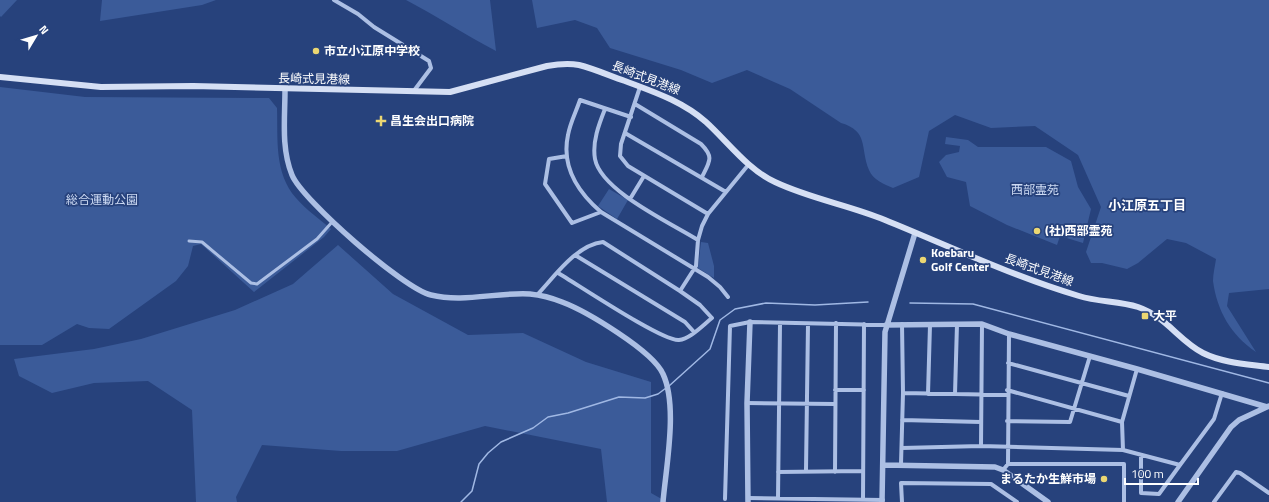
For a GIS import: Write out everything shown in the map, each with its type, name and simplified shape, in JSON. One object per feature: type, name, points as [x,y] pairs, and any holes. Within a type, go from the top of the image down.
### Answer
[{"type":"main road","name":"長崎式見港線","points":[[0,77],[101,87],[193,86],[286,90],[450,92],[547,66],[561,64],[578,65],[668,97],[687,107],[706,122],[749,164],[772,181],[798,192],[855,209],[1056,289],[1096,301],[1136,307],[1154,314],[1202,353],[1215,358],[1269,367]]},
{"type":"street","points":[[334,0],[429,61],[431,68],[413,92]]},
{"type":"street","points":[[640,87],[621,144],[620,156],[628,166],[708,214]]},
{"type":"street","points":[[286,90],[284,141],[288,166],[292,177],[300,189],[333,221],[400,279],[429,295],[449,298],[514,294],[537,295],[563,302],[641,348],[663,374],[671,404],[663,502]]},
{"type":"street","points":[[631,117],[580,100],[567,136],[567,156],[576,185],[586,199],[601,212],[720,286],[728,297]]},
{"type":"street","points":[[635,104],[700,144],[708,152],[710,161],[702,177]]},
{"type":"street","points":[[605,109],[594,145],[595,160],[603,177],[617,191],[698,240]]},
{"type":"street","points":[[625,133],[726,192]]},
{"type":"street","points":[[567,156],[549,159],[545,184],[572,223],[601,212]]},
{"type":"street","points":[[680,291],[694,269],[698,240],[702,226],[708,214],[749,164]]},
{"type":"street","points":[[630,199],[644,176]]},
{"type":"street","points":[[190,241],[202,242],[251,282],[257,284],[317,240],[333,221]]},
{"type":"street","points":[[750,322],[747,404],[748,500],[778,498],[863,499],[882,501],[882,392],[886,325],[915,233]]},
{"type":"street","points":[[537,295],[575,255],[582,248],[592,243],[603,242],[680,291],[700,305],[712,318],[694,332],[680,340],[665,338],[558,273]]},
{"type":"street","points":[[575,255],[685,322],[694,332]]},
{"type":"street","points":[[725,499],[730,326],[750,322],[780,324],[836,323],[886,325],[982,324],[1009,334],[1268,406]]},
{"type":"street","points":[[835,472],[836,323]]},
{"type":"street","points":[[778,498],[780,324]]},
{"type":"street","points":[[806,470],[808,324]]},
{"type":"street","points":[[863,499],[864,324]]},
{"type":"street","points":[[901,464],[903,393],[902,324]]},
{"type":"street","points":[[955,394],[957,324]]},
{"type":"street","points":[[981,446],[982,324]]},
{"type":"street","points":[[928,394],[930,325]]},
{"type":"street","points":[[1003,470],[1008,464],[1007,390],[1009,334]]},
{"type":"street","points":[[1007,421],[1070,422],[1090,356]]},
{"type":"street","points":[[1008,363],[1129,396]]},
{"type":"street","points":[[1123,450],[1122,422],[1137,369]]},
{"type":"street","points":[[835,390],[864,390]]},
{"type":"street","points":[[1007,390],[1122,422]]},
{"type":"street","points":[[903,393],[1008,395]]},
{"type":"street","points":[[1141,455],[1141,493],[1159,494],[1214,419],[1222,393]]},
{"type":"street","points":[[747,404],[835,404]]},
{"type":"street","points":[[1178,502],[1231,427],[1239,420],[1268,406]]},
{"type":"street","points":[[902,420],[981,422]]},
{"type":"street","points":[[902,448],[981,446],[1008,448],[1123,450],[1180,465]]},
{"type":"street","points":[[1008,464],[1124,464],[1124,502]]},
{"type":"street","points":[[883,465],[984,466],[1003,470],[1048,502]]},
{"type":"street","points":[[778,472],[806,470],[835,472],[863,471]]},
{"type":"street","points":[[1214,502],[1236,472],[1240,473],[1269,493]]},
{"type":"street","points":[[902,502],[901,483],[991,484],[1017,502]]},
{"type":"green space","points":[[0,0],[17,0],[1,17],[0,16]]},
{"type":"green space","points":[[102,0],[216,0],[202,5],[100,21]]},
{"type":"green space","points":[[406,0],[490,0],[496,51],[429,12]]},
{"type":"green space","points":[[532,0],[1269,0],[1269,289],[1229,293],[1227,306],[1256,352],[1232,330],[1222,312],[1213,281],[1216,259],[1186,243],[1167,239],[1138,263],[1127,269],[1102,263],[1091,263],[1086,252],[1101,207],[1078,155],[1035,126],[991,128],[955,115],[929,131],[919,177],[893,188],[879,181],[869,170],[862,141],[856,131],[850,126],[841,123],[790,89],[747,70],[712,83],[681,70],[610,48],[597,28],[575,20],[537,28]]},
{"type":"green space","name":"総合運動公園","points":[[0,87],[85,97],[269,98],[277,108],[279,155],[284,178],[296,198],[331,229],[324,237],[254,292],[201,244],[193,246],[188,266],[176,281],[109,329],[89,328],[77,324],[42,345],[0,345]]},
{"type":"green space","name":"西部霊苑","points":[[946,137],[968,140],[978,147],[1046,147],[1071,161],[1078,187],[1091,209],[1083,243],[1060,236],[1057,245],[1007,225],[970,206],[966,182],[947,177],[939,162],[946,155],[959,152],[960,146],[945,144]]},
{"type":"green space","points":[[609,189],[628,200],[617,219],[598,206]]},
{"type":"green space","points":[[701,242],[708,243],[714,266],[714,278],[698,268]]},
{"type":"green space","points":[[338,245],[393,294],[468,335],[523,333],[586,362],[651,382],[651,493],[667,502],[607,502],[601,449],[485,426],[397,451],[341,451],[262,445],[236,497],[237,502],[196,502],[192,410],[148,381],[94,383],[52,393],[19,376],[14,359],[94,349],[141,339],[235,310],[293,284]]},
{"type":"waterway","points":[[669,386],[710,349],[720,320],[735,309],[766,303],[815,305],[868,302]]},
{"type":"waterway","points":[[910,303],[973,304],[1269,383]]},
{"type":"waterway","points":[[461,502],[472,491],[479,464],[488,453],[501,442],[533,428],[548,417],[568,413],[619,397],[645,398],[658,394],[666,388]]},
{"type":"place","name":"市立小江原中学校","points":[[316,51]]},
{"type":"place","name":"昌生会出口病院","points":[[381,121]]},
{"type":"place","name":"(社)西部霊苑","points":[[1037,231]]},
{"type":"place","name":"Koebaru Golf Center","points":[[923,260]]},
{"type":"place","name":"大平","points":[[1145,316]]},
{"type":"place","name":"まるたか生鮮市場","points":[[1104,479]]},
{"type":"district","name":"小江原五丁目","points":[[1147,205]]}]
